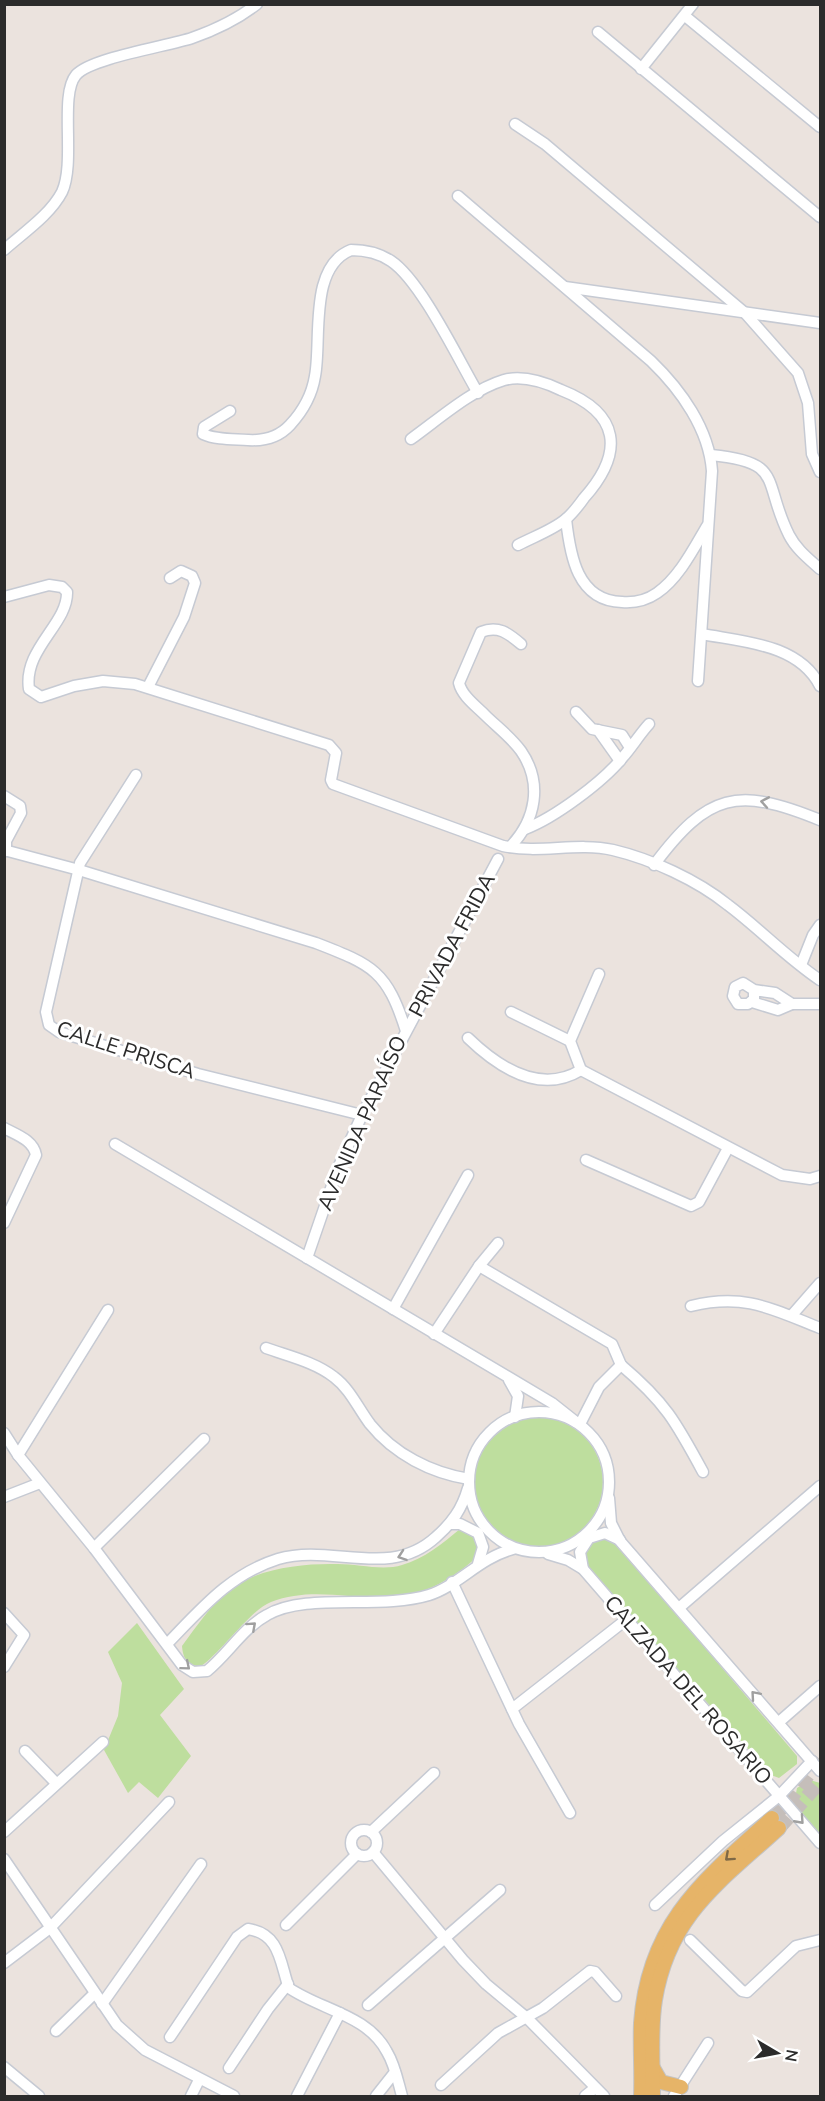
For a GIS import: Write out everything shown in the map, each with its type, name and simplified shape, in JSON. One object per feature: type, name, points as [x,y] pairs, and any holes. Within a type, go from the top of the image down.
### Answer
[{"type":"main road","points":[[775,1823],[701,1900],[680,1926],[662,1968],[655,2001],[652,2067],[643,2096],[641,2024],[644,2000],[652,1965],[663,1937],[682,1905],[722,1864],[775,1823]]},
{"type":"main road","points":[[652,2067],[661,2082],[677,2092]]},
{"type":"street","points":[[4,250],[54,204],[62,191],[68,168],[70,92],[75,76],[90,65],[193,37],[221,26],[257,4]]},
{"type":"street","points":[[641,69],[693,4]]},
{"type":"street","points":[[685,16],[820,127]]},
{"type":"street","points":[[598,32],[820,217]]},
{"type":"street","points":[[515,124],[544,144],[745,313],[798,373],[805,386],[812,454],[820,472]]},
{"type":"street","points":[[458,196],[668,377],[687,405],[711,455],[709,524],[698,681]]},
{"type":"street","points":[[230,411],[204,427],[203,434],[225,438],[269,438],[285,431],[300,415],[315,377],[318,316],[329,272],[335,260],[351,250],[376,254],[389,260],[413,282],[478,393]]},
{"type":"street","points":[[565,287],[820,323]]},
{"type":"street","points":[[411,438],[478,393],[502,381],[530,380],[568,392],[601,413],[609,426],[612,439],[611,453],[593,488],[566,519],[518,545]]},
{"type":"street","points":[[711,455],[749,461],[766,473],[790,538],[820,569]]},
{"type":"street","points":[[566,519],[572,560],[580,577],[601,599],[631,603],[658,593],[669,583],[709,524]]},
{"type":"street","points":[[148,687],[184,617],[195,583],[192,576],[181,571],[170,578]]},
{"type":"street","points":[[4,597],[49,585],[62,587],[67,592],[64,606],[31,665],[28,683],[32,693],[41,697],[74,686],[103,681],[148,687],[329,745],[336,753],[331,780],[333,784],[507,847],[526,850],[573,847],[603,849],[654,865],[726,903],[820,980]]},
{"type":"street","points":[[507,847],[525,829],[534,807],[535,795],[527,763],[514,744],[463,693],[459,683],[481,632],[493,628],[501,630],[521,644]]},
{"type":"street","points":[[702,634],[779,651],[797,658],[808,666],[820,686]]},
{"type":"street","points":[[576,712],[592,729],[622,735],[630,746]]},
{"type":"street","points":[[525,829],[539,824],[598,782],[620,761],[649,724]]},
{"type":"street","points":[[598,730],[620,761]]},
{"type":"street","name":"CALLE PRISCA","points":[[136,775],[80,863],[46,1012],[47,1022],[51,1028],[59,1032],[198,1074],[362,1114]]},
{"type":"street","points":[[4,796],[20,806],[21,813],[6,842],[5,851]]},
{"type":"street","points":[[654,865],[688,823],[699,815],[729,801],[755,800],[771,803],[820,820]]},
{"type":"street","name":"AVENIDA PARAÍSO","points":[[5,851],[80,870],[316,943],[353,957],[384,979],[399,1009],[406,1031],[362,1114],[338,1168],[307,1258]]},
{"type":"street","name":"PRIVADA FRIDA","points":[[406,1031],[498,859]]},
{"type":"street","points":[[801,965],[813,935],[820,925]]},
{"type":"street","points":[[570,1041],[599,974]]},
{"type":"street","points":[[792,1004],[775,993],[754,990],[743,983],[733,992],[738,1004],[752,1002],[778,1010],[792,1004],[820,1004]]},
{"type":"street","points":[[752,1002],[754,990]]},
{"type":"street","points":[[511,1012],[570,1041],[581,1070],[789,1178],[810,1179],[820,1176]]},
{"type":"street","points":[[468,1038],[491,1059],[527,1077],[559,1080],[581,1070]]},
{"type":"street","points":[[4,1128],[33,1146],[36,1161],[4,1223]]},
{"type":"street","points":[[115,1144],[563,1410],[578,1423]]},
{"type":"street","points":[[586,1160],[692,1206],[699,1202],[728,1148]]},
{"type":"street","points":[[393,1310],[468,1175]]},
{"type":"street","points":[[434,1334],[479,1266],[498,1243]]},
{"type":"street","points":[[479,1266],[612,1344],[621,1365],[647,1387],[669,1411],[703,1472]]},
{"type":"street","points":[[792,1315],[820,1283]]},
{"type":"street","points":[[691,1306],[704,1302],[749,1303],[792,1315],[820,1328]]},
{"type":"street","points":[[18,1455],[108,1310]]},
{"type":"street","points":[[266,1348],[313,1366],[334,1377],[353,1398],[370,1424],[399,1451],[430,1470],[469,1483]]},
{"type":"street","points":[[578,1423],[599,1387],[621,1365]]},
{"type":"street","points":[[507,1377],[518,1396],[515,1417]]},
{"type":"street","points":[[167,1644],[218,1591],[259,1566],[280,1559],[305,1555],[390,1560],[431,1542],[450,1524],[469,1483],[477,1448],[487,1434],[515,1417],[549,1414],[578,1423]]},
{"type":"street","name":"CALZADA DEL ROSARIO","points":[[578,1423],[594,1437],[604,1453],[609,1471],[611,1523],[620,1541],[680,1607],[820,1771]]},
{"type":"street","points":[[4,1433],[18,1455],[94,1548],[187,1669],[199,1673],[211,1667],[257,1621],[279,1609],[310,1603],[376,1604],[431,1595],[478,1564],[513,1549]]},
{"type":"street","points":[[94,1548],[204,1439]]},
{"type":"street","points":[[4,1497],[40,1483]]},
{"type":"street","points":[[469,1483],[472,1502],[483,1523],[499,1540],[513,1549]]},
{"type":"street","points":[[680,1607],[820,1486]]},
{"type":"street","name":"CALZADA DEL ROSARIO","points":[[544,1553],[567,1546],[586,1532],[601,1514],[609,1491]]},
{"type":"street","points":[[450,1524],[460,1524],[478,1533],[483,1547],[478,1564]]},
{"type":"street","points":[[584,1569],[580,1552],[589,1538],[605,1533],[620,1541]]},
{"type":"street","name":"CALZADA DEL ROSARIO","points":[[513,1549],[525,1553],[544,1553],[568,1560],[584,1569],[820,1843]]},
{"type":"street","points":[[452,1582],[512,1709],[570,1813]]},
{"type":"street","points":[[4,1613],[24,1635],[4,1667]]},
{"type":"street","points":[[512,1709],[627,1619]]},
{"type":"street","points":[[779,1722],[820,1686]]},
{"type":"street","points":[[4,1832],[103,1742]]},
{"type":"street","points":[[25,1751],[56,1783]]},
{"type":"street","points":[[655,1905],[723,1841],[778,1796],[812,1761]]},
{"type":"street","points":[[371,1832],[434,1773]]},
{"type":"street","points":[[4,1963],[50,1928],[169,1802]]},
{"type":"street","points":[[360,1830],[371,1832],[376,1842],[373,1852],[366,1856],[357,1854],[352,1849],[352,1838],[360,1830]]},
{"type":"street","points":[[373,1852],[486,1984],[527,2018],[604,2097]]},
{"type":"street","points":[[286,1925],[357,1854]]},
{"type":"street","points":[[4,1859],[94,1994],[131,2038],[200,2080],[234,2097]]},
{"type":"street","points":[[102,2004],[201,1864]]},
{"type":"street","points":[[368,2005],[500,1890]]},
{"type":"street","points":[[170,2037],[237,1937],[248,1929],[263,1935],[277,1948],[284,1964],[288,1984],[310,2000],[340,2013],[373,2033],[387,2052],[402,2097]]},
{"type":"street","points":[[690,1940],[745,1992],[749,1991],[796,1946],[820,1940]]},
{"type":"street","points":[[441,2085],[498,2033],[543,2008],[590,1971],[594,1972],[616,1996]]},
{"type":"street","points":[[229,2068],[268,2009],[288,1984]]},
{"type":"street","points":[[56,2031],[94,1994]]},
{"type":"street","points":[[297,2097],[340,2013]]},
{"type":"street","points":[[677,2092],[708,2043]]},
{"type":"street","points":[[4,2067],[39,2097]]},
{"type":"street","points":[[376,2097],[395,2072]]},
{"type":"street","points":[[191,2097],[200,2080]]},
{"type":"street","points":[[585,2097],[595,2088]]},
{"type":"green space","points":[[538,1417],[563,1422],[584,1436],[598,1457],[603,1482],[598,1507],[584,1528],[563,1542],[538,1547],[513,1542],[492,1528],[478,1507],[473,1482],[478,1457],[492,1436],[513,1422]]},
{"type":"green space","points":[[460,1529],[467,1529],[479,1540],[478,1556],[457,1573],[433,1587],[394,1598],[311,1594],[284,1598],[263,1606],[254,1613],[200,1667],[189,1662],[183,1654],[182,1646],[210,1609],[229,1590],[253,1577],[296,1566],[338,1564],[395,1567],[426,1555]]},
{"type":"green space","points":[[600,1538],[617,1544],[797,1756],[797,1764],[779,1778],[771,1775],[585,1564],[587,1548]]},
{"type":"green space","points":[[137,1623],[184,1689],[160,1715],[191,1756],[158,1798],[139,1782],[128,1793],[104,1750],[118,1716],[122,1683],[108,1652]]},
{"type":"green space","points":[[810,1780],[820,1783],[820,1834],[794,1804],[797,1788]]},
{"type":"tunnel","points":[[772,1818],[789,1801],[820,1759]]},
{"type":"tunnel","points":[[779,1828],[820,1782]]}]
